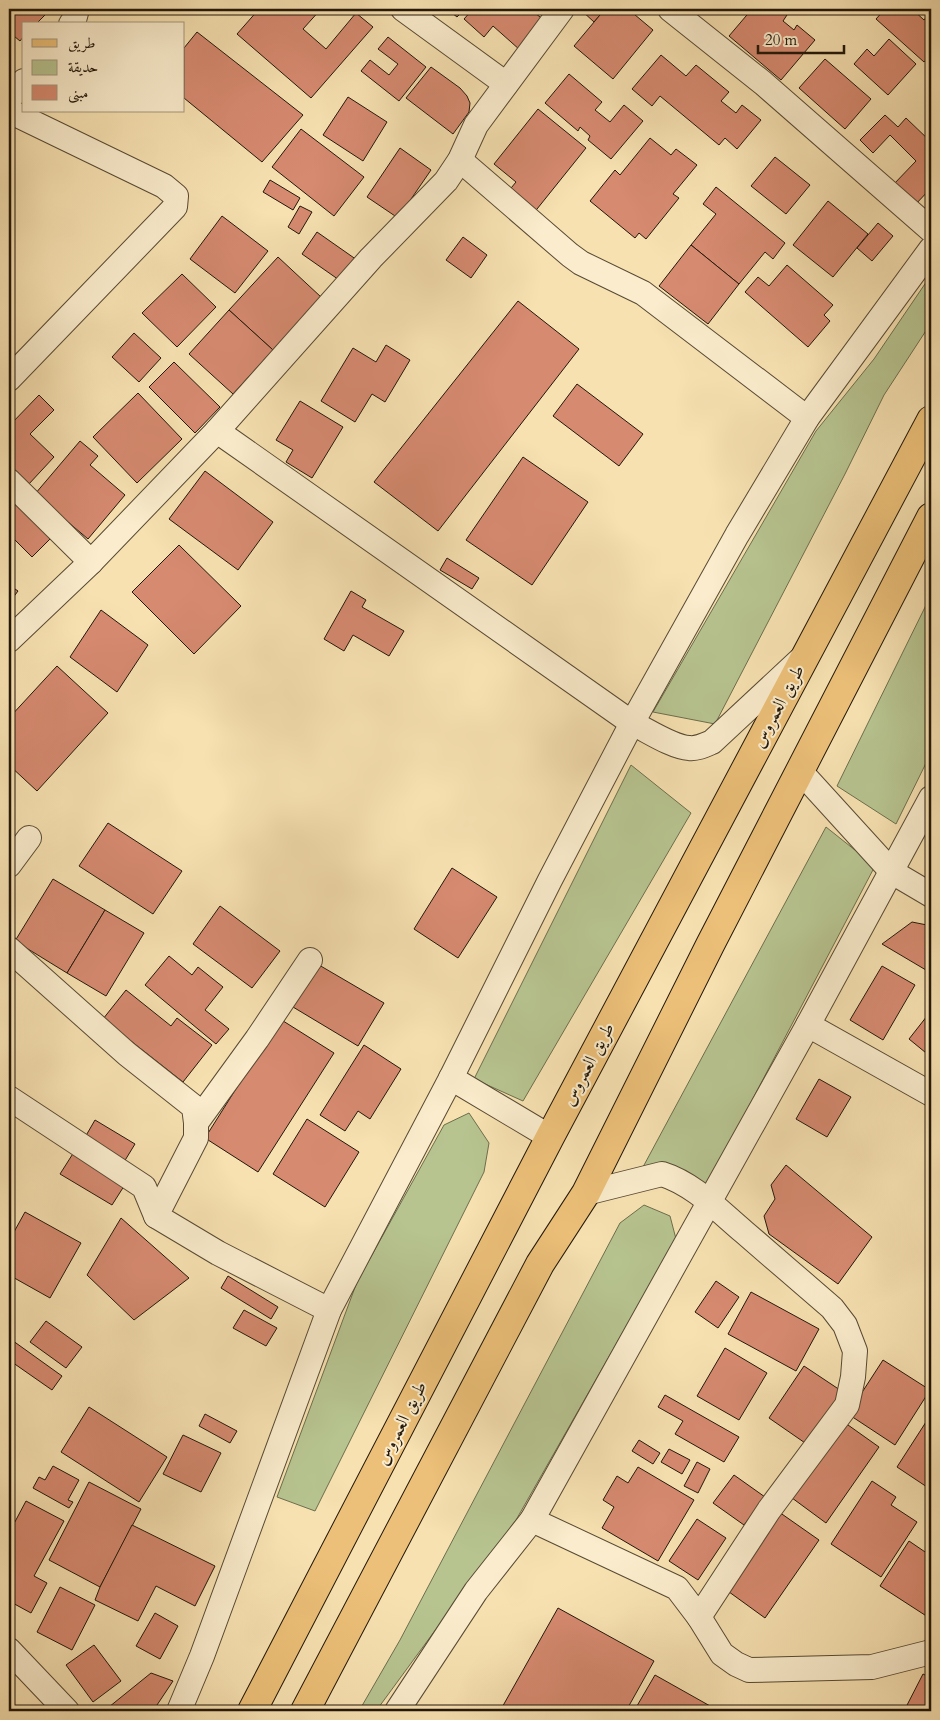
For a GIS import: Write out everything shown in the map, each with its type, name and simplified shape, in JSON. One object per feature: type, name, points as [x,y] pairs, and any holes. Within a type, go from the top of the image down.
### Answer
[{"type":"main road","name":"طريق العمروس","points":[[252,1711],[550,1137],[931,420]]},
{"type":"main road","points":[[305,1711],[540,1264],[586,1193],[931,517]]},
{"type":"street","points":[[72,22],[77,9]]},
{"type":"street","points":[[403,9],[506,84]]},
{"type":"street","points":[[670,9],[763,83],[931,230]]},
{"type":"street","points":[[9,640],[91,562],[216,430],[370,258],[446,180],[460,160],[476,125],[557,10]]},
{"type":"street","points":[[9,100],[22,84]]},
{"type":"street","points":[[9,111],[164,186],[176,196],[175,207],[9,379]]},
{"type":"street","points":[[460,160],[570,255],[581,263],[642,293],[807,418]]},
{"type":"street","points":[[179,1711],[202,1656],[329,1310],[451,1078],[546,888],[632,723],[737,535],[807,418],[931,249]]},
{"type":"street","points":[[216,430],[632,723],[679,747],[690,748],[712,742],[805,655]]},
{"type":"street","points":[[9,482],[91,562]]},
{"type":"street","points":[[800,771],[892,872],[931,895]]},
{"type":"street","points":[[397,1711],[476,1591],[532,1520],[808,1025],[931,798]]},
{"type":"street","points":[[9,865],[28,838]]},
{"type":"street","points":[[9,949],[127,1054],[194,1107],[196,1138],[156,1216]]},
{"type":"street","points":[[196,1123],[257,1039],[310,960]]},
{"type":"street","points":[[808,1025],[931,1094]]},
{"type":"street","points":[[451,1078],[550,1137]]},
{"type":"street","points":[[9,1098],[144,1187],[156,1216],[218,1253],[329,1310]]},
{"type":"street","points":[[586,1193],[662,1174],[686,1185],[709,1202],[832,1308],[845,1325],[855,1351],[853,1377],[847,1405],[769,1510],[699,1617]]},
{"type":"street","points":[[532,1520],[677,1588],[699,1617],[722,1654],[749,1670],[872,1667],[931,1652]]},
{"type":"street","points":[[9,1650],[67,1711]]},
{"type":"green space","points":[[931,275],[931,323],[884,395],[715,724],[653,712],[816,431],[874,359]]},
{"type":"green space","points":[[931,595],[931,753],[896,824],[837,786]]},
{"type":"green space","points":[[631,765],[691,813],[523,1101],[474,1079]]},
{"type":"green space","points":[[826,827],[875,866],[707,1186],[643,1167]]},
{"type":"green space","points":[[469,1113],[489,1143],[484,1172],[315,1511],[277,1497],[357,1282],[444,1125]]},
{"type":"green space","points":[[644,1205],[670,1216],[676,1239],[516,1520],[376,1711],[359,1711],[400,1640],[620,1223]]},
{"type":"building","points":[[9,9],[51,9],[38,22],[22,22],[22,38],[20,41],[9,32]]},
{"type":"building","points":[[259,9],[321,9],[303,29],[326,49],[356,13],[373,27],[311,98],[237,34]]},
{"type":"building","points":[[447,9],[465,9],[457,17]]},
{"type":"building","points":[[473,9],[530,9],[545,21],[520,50],[493,26],[484,37],[464,19]]},
{"type":"building","points":[[582,9],[605,9],[594,22]]},
{"type":"building","points":[[605,9],[628,9],[653,30],[613,79],[574,46]]},
{"type":"building","points":[[752,9],[780,9],[787,15],[783,21],[794,30],[797,25],[815,40],[781,80],[729,36]]},
{"type":"building","points":[[790,9],[801,9],[796,14]]},
{"type":"building","points":[[885,9],[912,9],[924,20],[931,11],[931,54],[924,62],[876,19]]},
{"type":"building","points":[[197,32],[303,115],[262,162],[185,99],[185,47]]},
{"type":"building","points":[[388,37],[426,67],[399,101],[361,71],[370,60],[389,75],[398,64],[378,49]]},
{"type":"building","points":[[889,39],[916,64],[888,95],[854,64],[867,49],[874,56]]},
{"type":"building","points":[[661,55],[686,76],[696,65],[729,92],[721,101],[736,113],[742,105],[761,120],[737,149],[725,138],[719,145],[660,96],[652,106],[632,89]]},
{"type":"building","points":[[825,59],[871,99],[845,129],[799,88]]},
{"type":"building","points":[[431,67],[460,88],[470,103],[469,112],[453,134],[406,98]]},
{"type":"building","points":[[569,74],[602,102],[595,110],[610,122],[624,105],[643,121],[611,159],[588,140],[590,136],[580,127],[578,131],[545,103]]},
{"type":"building","points":[[348,97],[387,122],[363,161],[323,135]]},
{"type":"building","points":[[538,109],[586,148],[533,214],[507,193],[516,182],[494,164]]},
{"type":"building","points":[[885,115],[898,127],[906,118],[931,142],[931,188],[914,206],[893,185],[916,161],[890,135],[873,153],[860,140]]},
{"type":"building","points":[[301,129],[364,177],[334,216],[272,167]]},
{"type":"building","points":[[650,138],[671,155],[676,149],[697,165],[673,194],[679,198],[646,239],[639,233],[635,238],[590,201],[615,170],[620,175]]},
{"type":"building","points":[[400,148],[431,170],[398,218],[367,197]]},
{"type":"building","points":[[775,157],[810,185],[786,214],[751,186]]},
{"type":"building","points":[[270,180],[300,198],[293,210],[263,192]]},
{"type":"building","points":[[716,187],[785,243],[773,259],[765,252],[739,284],[691,245],[716,214],[703,204]]},
{"type":"building","points":[[828,201],[868,234],[833,277],[793,245]]},
{"type":"building","points":[[300,206],[312,212],[299,234],[288,227]]},
{"type":"building","points":[[222,216],[268,251],[235,293],[190,259]]},
{"type":"building","points":[[878,223],[893,236],[872,261],[857,248]]},
{"type":"building","points":[[317,232],[357,260],[342,282],[302,254]]},
{"type":"building","points":[[463,237],[487,255],[471,278],[446,260]]},
{"type":"building","points":[[691,245],[739,284],[708,324],[659,286]]},
{"type":"building","points":[[278,257],[321,297],[273,350],[229,310]]},
{"type":"building","points":[[787,265],[833,305],[824,315],[830,321],[808,347],[745,292],[758,277],[769,286]]},
{"type":"building","points":[[182,274],[216,307],[177,347],[142,313]]},
{"type":"building","points":[[518,301],[579,349],[438,531],[374,482]]},
{"type":"building","points":[[229,310],[273,350],[233,394],[189,354]]},
{"type":"building","points":[[134,333],[161,358],[139,382],[112,357]]},
{"type":"building","points":[[386,345],[410,360],[385,402],[372,394],[355,422],[321,401],[353,348],[376,362]]},
{"type":"building","points":[[174,362],[220,407],[195,433],[149,387]]},
{"type":"building","points":[[577,384],[643,434],[619,466],[553,416]]},
{"type":"building","points":[[138,393],[182,439],[137,483],[93,437]]},
{"type":"building","points":[[39,395],[54,410],[30,434],[54,457],[28,485],[9,466],[9,426]]},
{"type":"building","points":[[300,401],[343,427],[312,478],[286,462],[293,450],[276,440]]},
{"type":"building","points":[[80,441],[98,456],[90,465],[125,495],[88,539],[35,494]]},
{"type":"building","points":[[523,457],[588,502],[532,585],[466,540]]},
{"type":"building","points":[[205,471],[273,522],[238,570],[169,519]]},
{"type":"building","points":[[9,494],[54,535],[32,557],[9,534]]},
{"type":"building","points":[[179,545],[241,606],[194,654],[132,592]]},
{"type":"building","points":[[447,558],[479,578],[472,589],[440,570]]},
{"type":"building","points":[[9,585],[18,591],[9,603]]},
{"type":"building","points":[[351,591],[366,600],[362,607],[404,631],[389,656],[353,635],[344,651],[324,639]]},
{"type":"building","points":[[101,610],[148,645],[117,692],[70,657]]},
{"type":"building","points":[[57,666],[108,713],[37,791],[9,765],[9,718]]},
{"type":"building","points":[[108,823],[182,871],[153,914],[79,866]]},
{"type":"building","points":[[452,868],[497,897],[458,958],[414,929]]},
{"type":"building","points":[[53,879],[105,910],[67,973],[15,941]]},
{"type":"building","points":[[220,906],[280,951],[252,988],[193,944]]},
{"type":"building","points":[[105,910],[144,933],[106,996],[67,973]]},
{"type":"building","points":[[912,922],[927,925],[931,928],[931,973],[882,944]]},
{"type":"building","points":[[169,956],[192,975],[198,967],[223,987],[205,1010],[229,1029],[216,1044],[145,985]]},
{"type":"building","points":[[319,965],[384,1003],[358,1046],[293,1007]]},
{"type":"building","points":[[882,966],[915,985],[883,1040],[850,1020]]},
{"type":"building","points":[[126,990],[171,1026],[177,1018],[212,1045],[183,1082],[103,1019]]},
{"type":"building","points":[[931,1011],[931,1057],[909,1039]]},
{"type":"building","points":[[280,1019],[334,1053],[258,1172],[205,1138]]},
{"type":"building","points":[[364,1045],[401,1069],[370,1119],[358,1111],[345,1131],[320,1115]]},
{"type":"building","points":[[819,1079],[851,1097],[827,1137],[796,1119]]},
{"type":"building","points":[[307,1119],[359,1152],[325,1207],[273,1174]]},
{"type":"building","points":[[95,1120],[135,1144],[124,1162],[84,1139]]},
{"type":"building","points":[[74,1152],[126,1183],[112,1205],[60,1174]]},
{"type":"building","points":[[786,1165],[872,1237],[838,1284],[769,1234],[764,1216],[775,1199],[771,1185]]},
{"type":"building","points":[[25,1212],[81,1243],[50,1298],[9,1275],[9,1241]]},
{"type":"building","points":[[121,1218],[189,1278],[134,1320],[87,1275]]},
{"type":"building","points":[[228,1276],[278,1307],[271,1319],[221,1288]]},
{"type":"building","points":[[716,1281],[739,1297],[718,1328],[695,1312]]},
{"type":"building","points":[[751,1292],[819,1329],[796,1371],[728,1334]]},
{"type":"building","points":[[244,1310],[277,1328],[266,1346],[233,1328]]},
{"type":"building","points":[[46,1321],[82,1347],[66,1368],[30,1342]]},
{"type":"building","points":[[9,1338],[62,1376],[52,1390],[9,1360]]},
{"type":"building","points":[[725,1348],[767,1373],[739,1420],[697,1396]]},
{"type":"building","points":[[883,1360],[930,1390],[895,1445],[848,1414]]},
{"type":"building","points":[[804,1366],[843,1392],[808,1445],[769,1418]]},
{"type":"building","points":[[665,1395],[739,1437],[724,1462],[675,1434],[683,1421],[658,1407]]},
{"type":"building","points":[[89,1407],[167,1457],[139,1502],[61,1452]]},
{"type":"building","points":[[205,1414],[237,1431],[230,1443],[199,1426]]},
{"type":"building","points":[[841,1420],[879,1447],[826,1523],[788,1495]]},
{"type":"building","points":[[926,1422],[931,1426],[930,1489],[897,1467]]},
{"type":"building","points":[[183,1435],[221,1453],[201,1492],[163,1474]]},
{"type":"building","points":[[639,1440],[660,1453],[653,1464],[632,1451]]},
{"type":"building","points":[[669,1449],[690,1460],[682,1474],[661,1462]]},
{"type":"building","points":[[697,1462],[710,1469],[698,1493],[684,1486]]},
{"type":"building","points":[[53,1466],[79,1480],[68,1500],[73,1502],[69,1508],[33,1488],[39,1477],[45,1480]]},
{"type":"building","points":[[638,1467],[694,1500],[658,1561],[602,1528],[614,1507],[603,1500],[617,1476],[628,1483]]},
{"type":"building","points":[[734,1475],[765,1497],[744,1525],[713,1503]]},
{"type":"building","points":[[872,1481],[896,1497],[891,1505],[917,1522],[881,1577],[831,1544]]},
{"type":"building","points":[[89,1482],[141,1509],[100,1587],[49,1560]]},
{"type":"building","points":[[26,1501],[64,1521],[34,1576],[47,1583],[31,1613],[9,1601],[9,1533]]},
{"type":"building","points":[[779,1512],[819,1540],[765,1618],[725,1589]]},
{"type":"building","points":[[697,1519],[726,1538],[698,1580],[669,1561]]},
{"type":"building","points":[[132,1525],[215,1566],[195,1606],[156,1586],[138,1621],[95,1600]]},
{"type":"building","points":[[909,1541],[931,1556],[931,1619],[880,1586]]},
{"type":"building","points":[[60,1587],[95,1605],[72,1650],[37,1632]]},
{"type":"building","points":[[558,1608],[654,1661],[626,1711],[500,1711]]},
{"type":"building","points":[[155,1613],[178,1626],[160,1659],[136,1646]]},
{"type":"building","points":[[94,1645],[121,1681],[93,1702],[66,1665]]},
{"type":"building","points":[[151,1673],[173,1681],[153,1711],[104,1711]]},
{"type":"building","points":[[923,1674],[931,1678],[931,1711],[904,1711]]},
{"type":"building","points":[[655,1675],[719,1711],[634,1711]]}]
